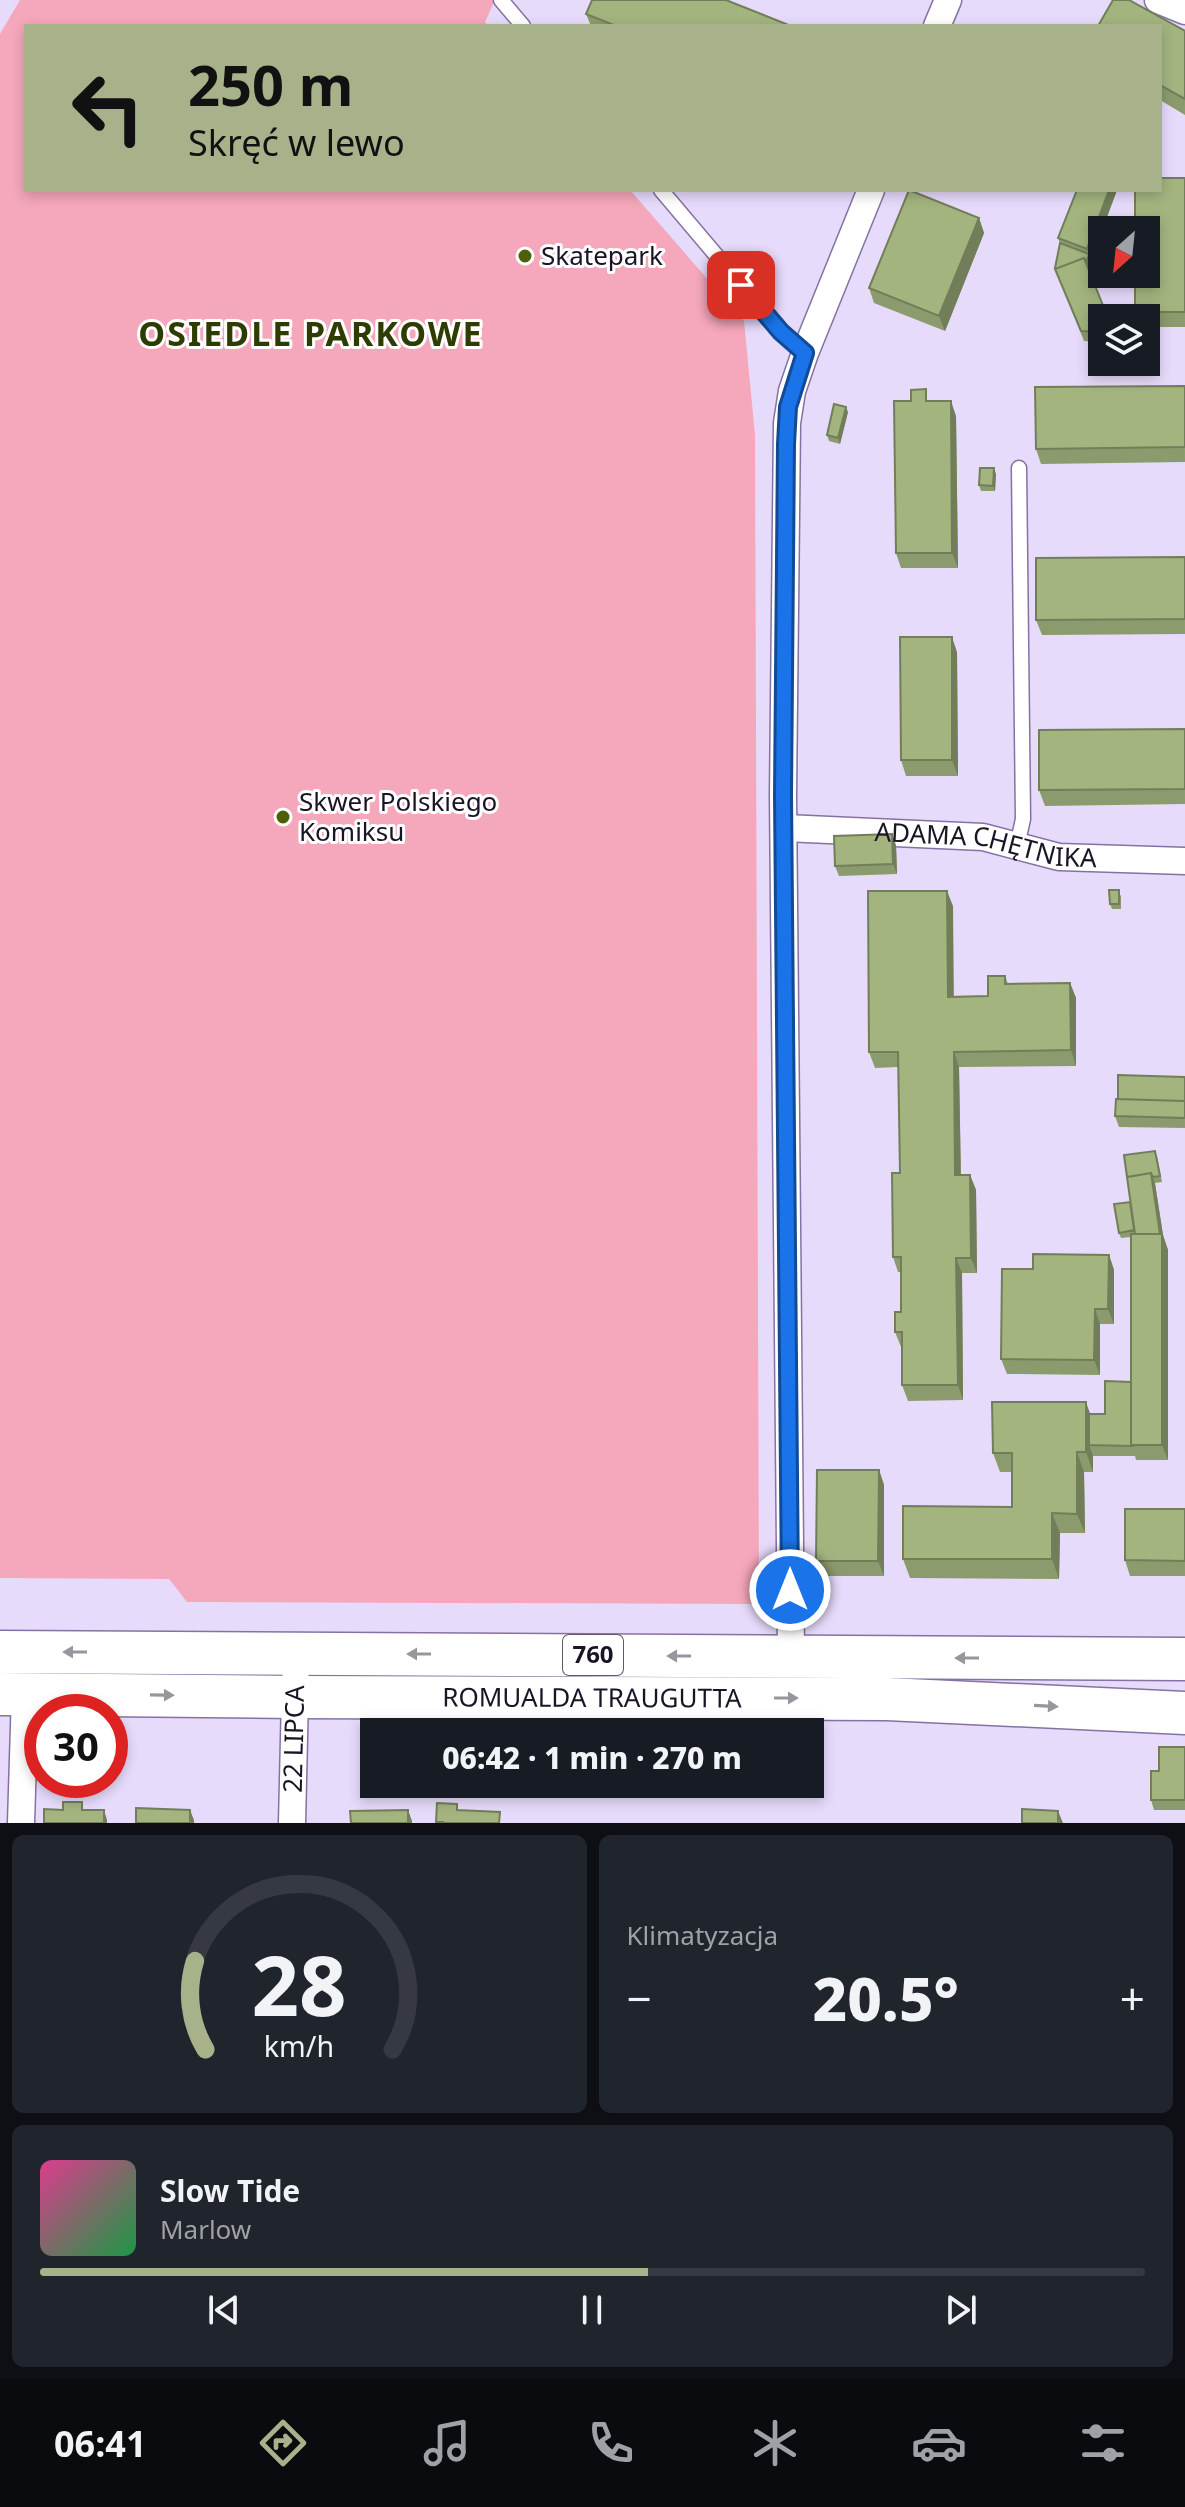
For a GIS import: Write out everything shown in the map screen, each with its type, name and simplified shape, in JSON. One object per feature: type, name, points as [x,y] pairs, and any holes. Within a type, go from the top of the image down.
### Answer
[{"type":"main road","name":"ROMUALDA TRAUGUTTA","points":[[0,1652],[1185,1659]]},
{"type":"main road","name":"ROMUALDA TRAUGUTTA","points":[[12,1694],[887,1699],[1185,1713]]},
{"type":"street","points":[[938,24],[948,0]]},
{"type":"street","points":[[1158,0],[1185,11]]},
{"type":"street","points":[[791,1656],[783,795],[788,407],[805,353],[870,192]]},
{"type":"street","name":"ADAMA CHĘTNIKA","points":[[785,828],[983,837],[1059,857],[1185,861]]},
{"type":"street","name":"22 LIPCA","points":[[292,1823],[296,1654]]},
{"type":"street","points":[[12,1694],[21,1823]]},
{"type":"lane","points":[[501,0],[521,24]]},
{"type":"lane","points":[[663,192],[781,332],[805,353]]},
{"type":"lane","points":[[1017,846],[1023,819],[1019,468]]},
{"type":"shaded area","points":[[20,0],[495,0],[486,24],[24,24],[24,192],[632,192],[744,321],[755,435],[759,1604],[187,1602],[169,1579],[0,1578],[0,34]]},
{"type":"building","points":[[592,0],[726,0],[786,24],[611,24],[586,14]]},
{"type":"building","points":[[1113,0],[1129,0],[1185,31],[1185,99],[1162,86],[1162,24],[1099,24]]},
{"type":"building","points":[[1162,178],[1185,178],[1185,312],[1160,312],[1160,304],[1135,304],[1135,288],[1160,288],[1160,216],[1135,216],[1135,192],[1162,192]]},
{"type":"building","points":[[908,192],[979,218],[939,316],[869,288]]},
{"type":"building","points":[[1076,192],[1108,192],[1099,216],[1088,216],[1087,249],[1058,238]]},
{"type":"building","points":[[1060,243],[1088,254],[1086,262],[1084,258],[1055,269]]},
{"type":"building","points":[[1084,258],[1088,268],[1088,288],[1096,288],[1102,304],[1088,304],[1088,331],[1081,331],[1055,269]]},
{"type":"building","points":[[1185,386],[1185,447],[1036,449],[1035,387]]},
{"type":"building","points":[[926,389],[926,401],[951,401],[952,553],[896,553],[894,401],[911,401],[911,390]]},
{"type":"building","points":[[834,404],[846,407],[838,438],[827,435]]},
{"type":"building","points":[[980,468],[994,468],[993,486],[979,485]]},
{"type":"building","points":[[1185,557],[1185,619],[1036,620],[1036,558]]},
{"type":"building","points":[[900,637],[952,637],[952,760],[901,760]]},
{"type":"building","points":[[1185,729],[1185,789],[1039,790],[1039,730]]},
{"type":"building","points":[[892,834],[893,864],[835,866],[834,836]]},
{"type":"building","points":[[1109,890],[1119,890],[1119,904],[1110,904]]},
{"type":"building","points":[[868,891],[947,891],[948,997],[988,996],[988,976],[1005,976],[1005,984],[1070,983],[1071,1050],[954,1052],[955,1175],[970,1175],[971,1258],[956,1258],[958,1385],[902,1385],[902,1332],[895,1332],[895,1312],[901,1312],[901,1257],[893,1257],[892,1173],[900,1173],[898,1052],[869,1052]]},
{"type":"building","points":[[1118,1075],[1185,1077],[1185,1101],[1118,1099]]},
{"type":"building","points":[[1116,1099],[1185,1101],[1185,1118],[1115,1116]]},
{"type":"building","points":[[1155,1151],[1160,1176],[1153,1177],[1151,1173],[1127,1177],[1124,1155]]},
{"type":"building","points":[[1151,1173],[1160,1234],[1135,1234],[1127,1177]]},
{"type":"building","points":[[1130,1202],[1134,1230],[1119,1233],[1114,1204]]},
{"type":"building","points":[[1131,1234],[1162,1234],[1162,1445],[1131,1445]]},
{"type":"building","points":[[1033,1254],[1109,1255],[1108,1309],[1095,1309],[1094,1360],[1001,1359],[1002,1269],[1033,1269]]},
{"type":"building","points":[[1105,1381],[1131,1382],[1132,1446],[1089,1445],[1089,1414],[1105,1414]]},
{"type":"building","points":[[992,1402],[1086,1402],[1086,1452],[1077,1452],[1077,1514],[1052,1513],[1052,1559],[903,1559],[903,1506],[1012,1507],[1012,1453],[993,1453]]},
{"type":"building","points":[[817,1470],[879,1470],[878,1561],[816,1561]]},
{"type":"building","points":[[1125,1509],[1185,1509],[1185,1561],[1125,1560]]},
{"type":"building","points":[[1159,1747],[1185,1747],[1185,1800],[1151,1800],[1151,1771],[1159,1771]]},
{"type":"building","points":[[63,1802],[82,1802],[82,1810],[104,1810],[104,1823],[44,1823],[44,1809],[63,1810]]},
{"type":"building","points":[[437,1803],[457,1804],[457,1810],[500,1812],[499,1823],[436,1822]]},
{"type":"building","points":[[136,1808],[190,1810],[190,1823],[136,1823]]},
{"type":"building","points":[[1022,1809],[1058,1811],[1058,1823],[1022,1823]]},
{"type":"building","points":[[408,1810],[408,1823],[351,1823],[350,1811]]},
{"type":"place","name":"Skatepark","points":[[525,256]]},
{"type":"place","name":"Skwer Polskiego Komiksu","points":[[283,817]]},
{"type":"district","name":"OSIEDLE PARKOWE","points":[[311,334]]},
{"type":"route","points":[[741,285],[781,332],[805,353],[788,407],[786,444],[783,795],[790,1590]]}]
